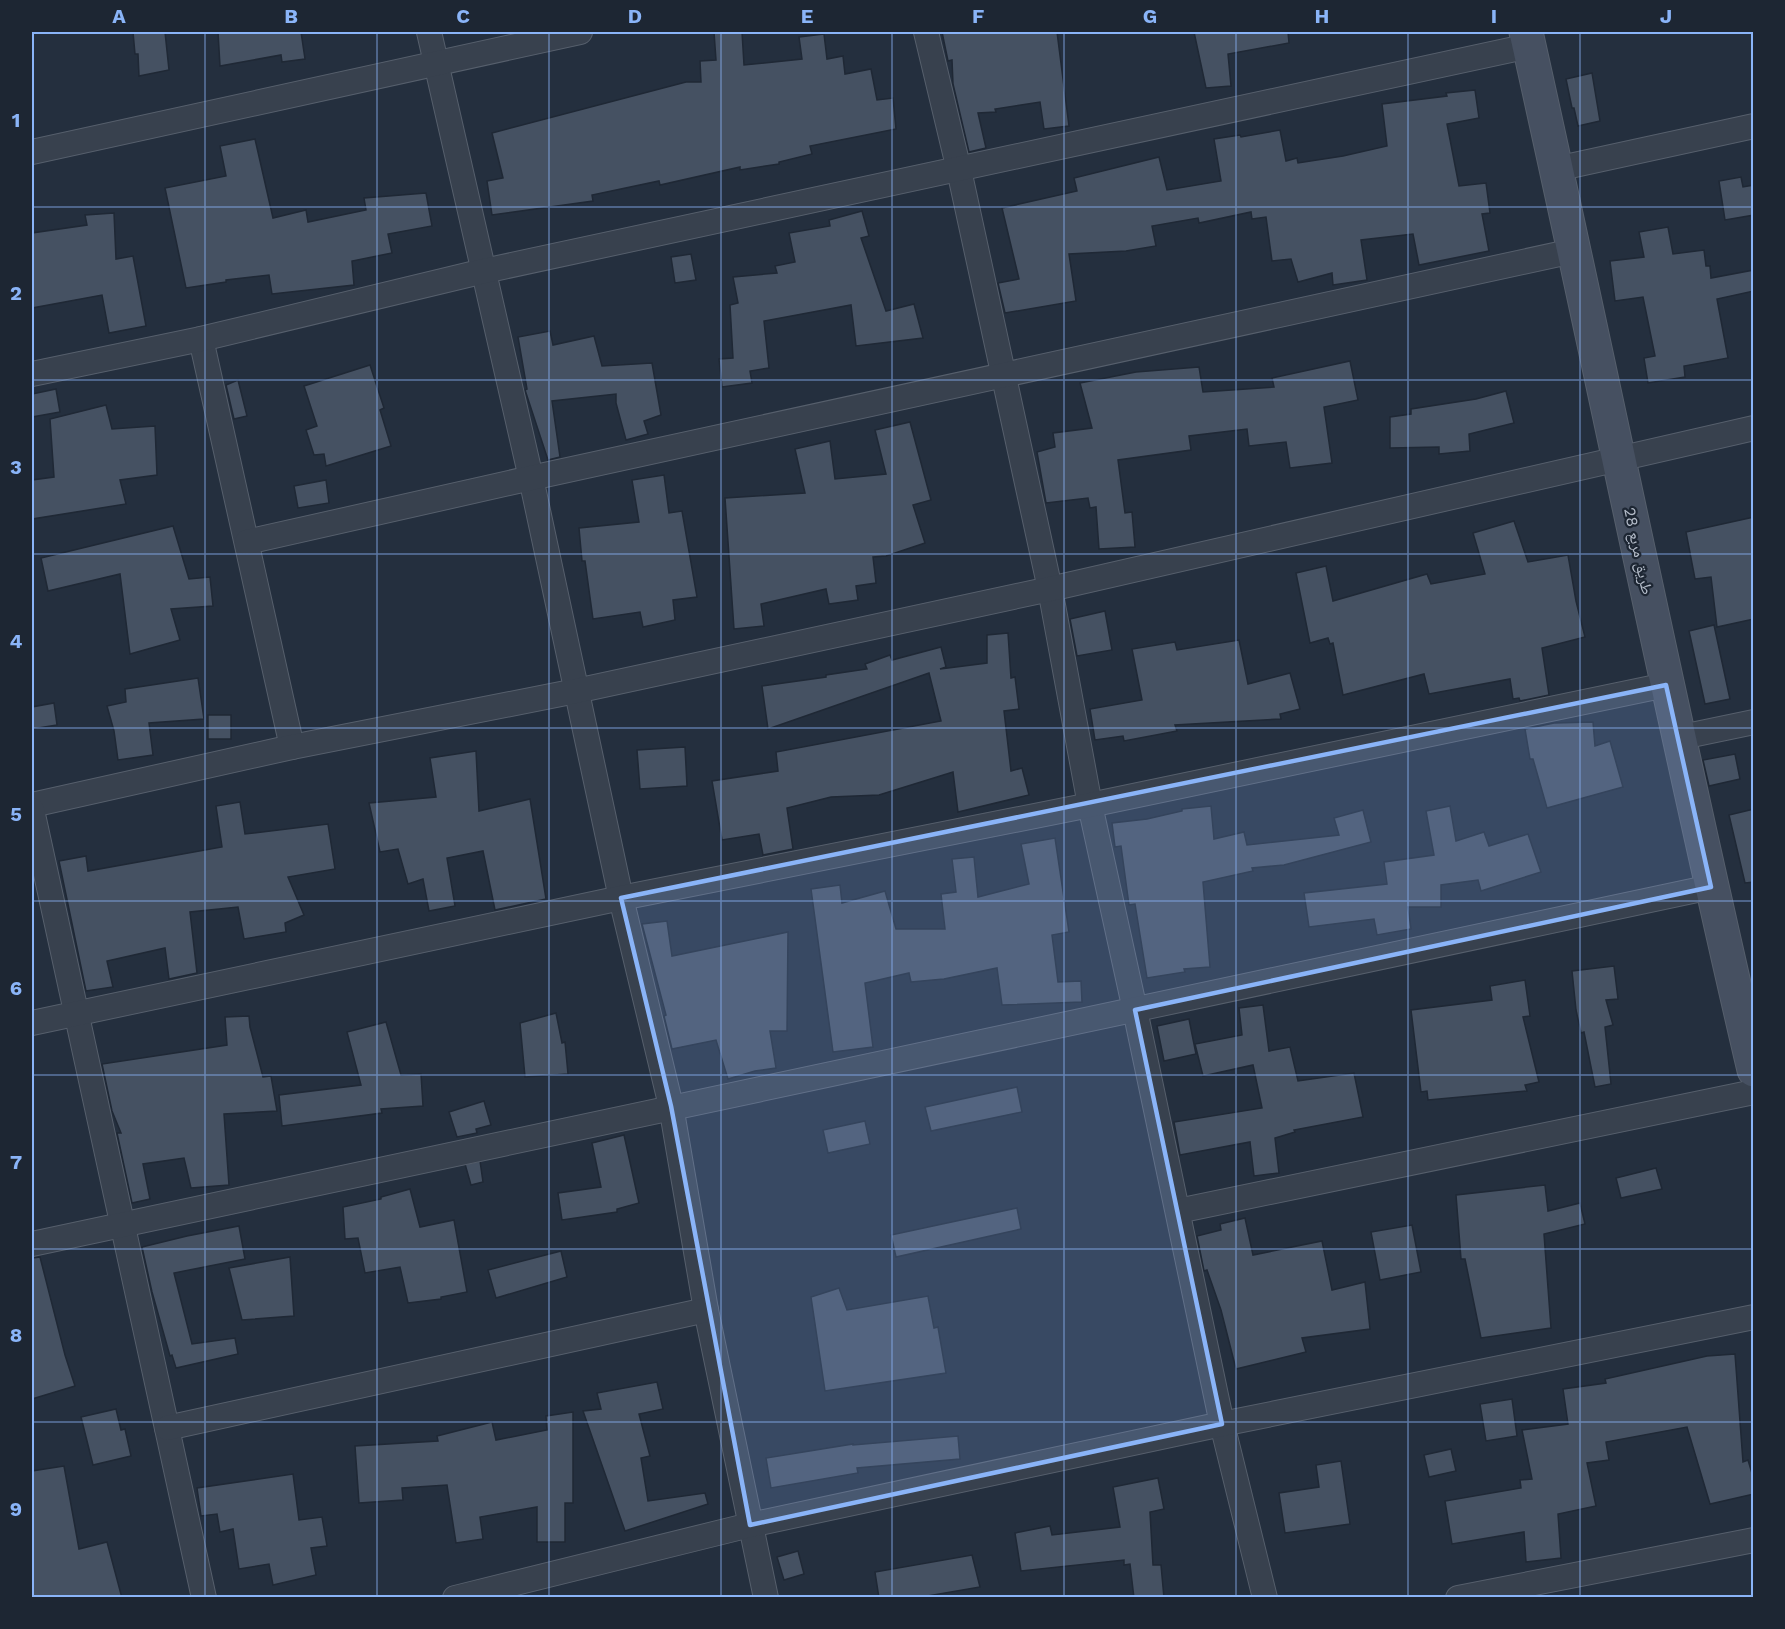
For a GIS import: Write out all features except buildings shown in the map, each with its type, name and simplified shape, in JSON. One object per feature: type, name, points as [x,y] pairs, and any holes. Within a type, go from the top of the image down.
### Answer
[{"type":"street","points":[[429,32],[531,477],[621,898],[671,1106],[706,1310],[766,1598]]},
{"type":"street","points":[[32,152],[579,32]]},
{"type":"street","points":[[926,32],[1005,375],[1050,589],[1090,805],[1136,1010],[1222,1424],[1265,1598]]},
{"type":"street","points":[[32,374],[201,339],[484,271],[959,170],[1528,39]]},
{"type":"street","name":"طريق مربع 28","points":[[1528,39],[1620,459],[1677,738],[1754,1070]]},
{"type":"street","points":[[1556,169],[1754,126]]},
{"type":"street","points":[[247,542],[531,477],[1573,250]]},
{"type":"street","points":[[201,339],[292,747]]},
{"type":"street","points":[[32,805],[292,747],[576,692],[1050,589],[1754,428]]},
{"type":"street","points":[[32,1023],[621,898],[1090,805],[1666,685]]},
{"type":"street","points":[[1677,738],[1754,722]]},
{"type":"street","points":[[32,810],[204,1598]]},
{"type":"street","points":[[32,1244],[671,1106],[1136,1010],[1710,887]]},
{"type":"street","points":[[1178,1211],[1754,1092]]},
{"type":"street","points":[[167,1428],[706,1310]]},
{"type":"street","points":[[455,1598],[750,1525],[1222,1424],[1754,1317]]},
{"type":"street","points":[[1458,1598],[1754,1540]]},
{"type":"highlighted area","points":[[1666,685],[1711,887],[1135,1010],[1222,1424],[750,1525],[671,1106],[621,898]]}]
